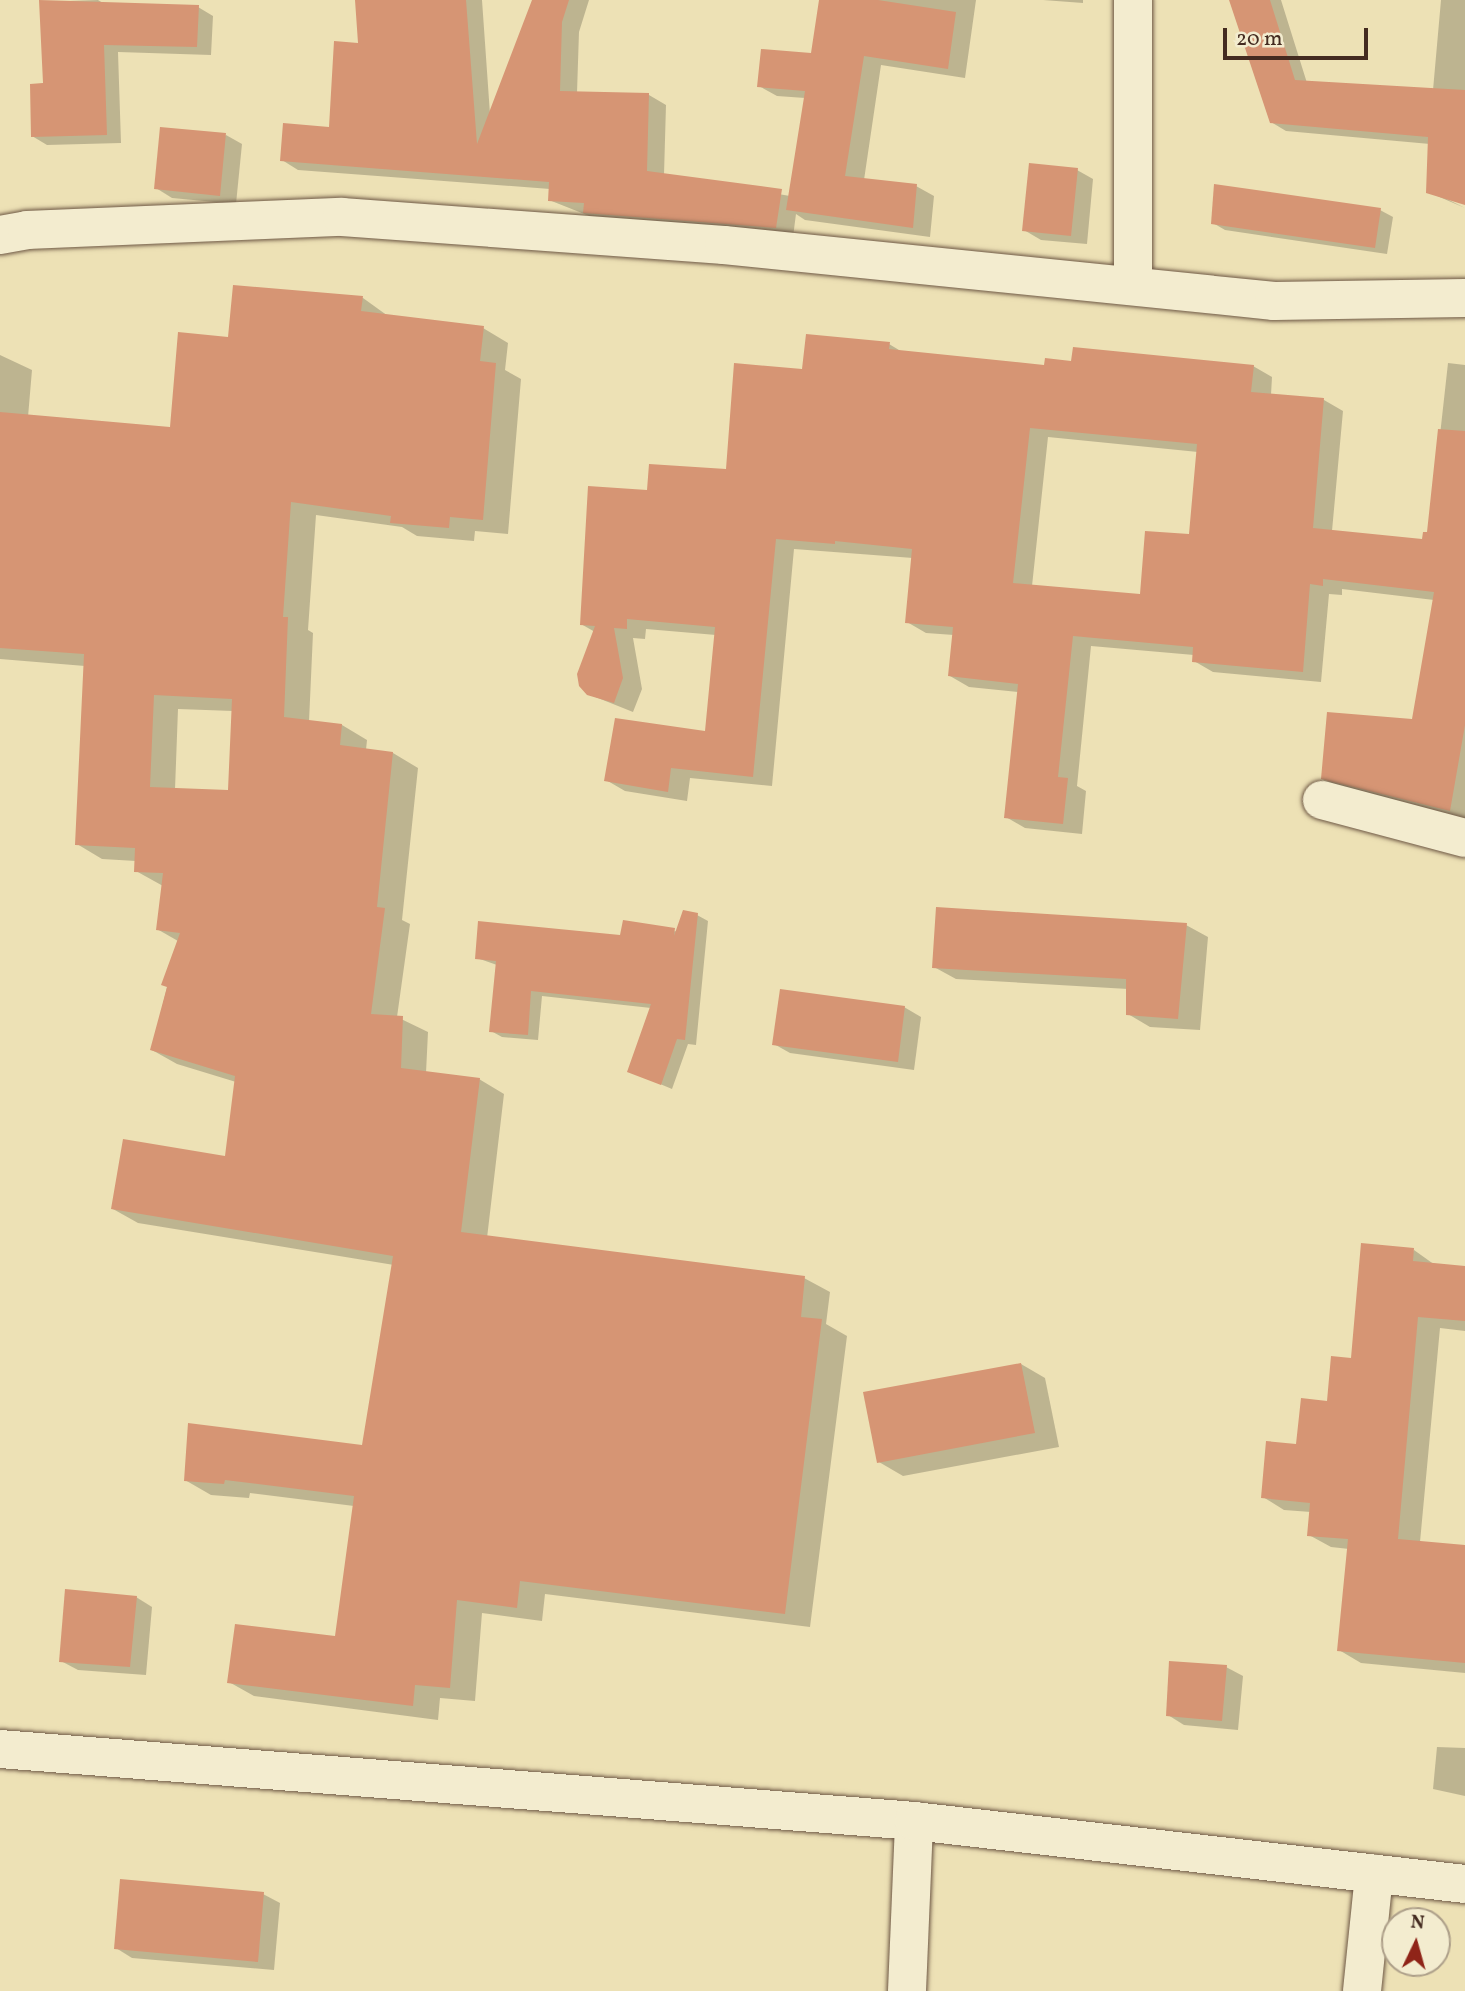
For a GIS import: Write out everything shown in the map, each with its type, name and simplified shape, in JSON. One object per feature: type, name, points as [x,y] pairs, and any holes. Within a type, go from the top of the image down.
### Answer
[{"type":"street","points":[[1132,285],[1133,0]]},
{"type":"street","points":[[0,235],[27,230],[342,217],[724,246],[1274,301],[1465,298]]},
{"type":"street","points":[[1322,800],[1465,838]]},
{"type":"street","points":[[0,1749],[914,1821],[1465,1884]]},
{"type":"street","points":[[908,1991],[914,1821]]},
{"type":"street","points":[[1362,1991],[1374,1874]]},
{"type":"building","points":[[39,0],[199,5],[197,47],[104,45],[107,135],[31,137],[30,84],[43,83]]},
{"type":"building","points":[[355,0],[466,0],[477,144],[532,0],[569,0],[562,22],[560,91],[649,93],[647,171],[782,189],[776,228],[583,213],[584,203],[548,201],[549,182],[280,161],[283,123],[329,127],[334,41],[358,43]]},
{"type":"building","points":[[819,0],[878,0],[956,12],[948,69],[864,56],[845,176],[917,184],[913,228],[786,210],[805,91],[757,87],[761,49],[811,53]]},
{"type":"building","points":[[1229,0],[1270,0],[1295,80],[1465,90],[1465,205],[1426,193],[1428,137],[1270,123]]},
{"type":"building","points":[[160,127],[226,133],[220,196],[154,189]]},
{"type":"building","points":[[1029,163],[1078,168],[1071,236],[1022,231]]},
{"type":"building","points":[[1214,184],[1381,208],[1375,248],[1211,224]]},
{"type":"building","points":[[233,285],[363,296],[361,311],[484,326],[480,361],[496,363],[483,520],[450,517],[449,528],[390,523],[391,516],[291,502],[283,617],[288,617],[284,717],[342,724],[340,745],[393,752],[377,907],[385,908],[371,1014],[403,1016],[401,1068],[480,1078],[461,1232],[805,1276],[801,1317],[822,1319],[785,1614],[520,1581],[517,1608],[457,1600],[450,1688],[415,1685],[413,1706],[227,1683],[235,1624],[335,1636],[354,1496],[225,1480],[224,1484],[184,1481],[188,1423],[362,1445],[393,1256],[111,1209],[123,1139],[225,1156],[235,1076],[150,1050],[167,987],[161,985],[180,933],[156,930],[163,873],[134,872],[135,848],[75,845],[84,654],[0,648],[0,412],[170,427],[178,332],[228,337]],"holes":[[[154,695],[232,699],[228,790],[150,787]]]},
{"type":"building","points":[[806,334],[890,342],[889,349],[1044,365],[1045,358],[1071,361],[1073,347],[1254,365],[1251,392],[1324,398],[1313,528],[1422,539],[1423,532],[1427,532],[1438,429],[1465,431],[1465,725],[1450,811],[1321,779],[1327,712],[1412,719],[1434,592],[1323,579],[1323,586],[1310,584],[1303,672],[1192,662],[1193,647],[1073,636],[1058,777],[1068,778],[1063,824],[1004,818],[1018,684],[948,676],[953,627],[905,623],[912,549],[835,541],[835,544],[776,539],[753,777],[671,768],[668,792],[604,781],[615,718],[705,731],[715,627],[627,619],[627,629],[614,628],[623,678],[614,703],[587,695],[579,686],[577,674],[595,626],[580,625],[588,486],[647,490],[649,464],[726,469],[734,363],[802,369]],"holes":[[[1030,428],[1197,444],[1189,534],[1145,531],[1140,594],[1013,583]]]},
{"type":"building","points":[[936,907],[1187,923],[1178,1019],[1126,1015],[1126,979],[932,968]]},
{"type":"building","points":[[683,910],[698,913],[685,1040],[677,1039],[661,1085],[627,1072],[651,1004],[531,991],[528,1035],[489,1032],[496,961],[475,959],[478,921],[620,935],[623,920],[675,928],[674,936]]},
{"type":"building","points":[[780,989],[905,1006],[898,1062],[772,1045]]},
{"type":"building","points":[[1361,1243],[1414,1248],[1413,1261],[1465,1266],[1465,1321],[1418,1317],[1398,1539],[1465,1545],[1465,1663],[1337,1651],[1348,1539],[1307,1536],[1310,1503],[1261,1498],[1266,1441],[1296,1444],[1301,1398],[1327,1401],[1331,1356],[1351,1358]]},
{"type":"building","points":[[1021,1363],[1035,1433],[877,1463],[863,1392]]},
{"type":"building","points":[[65,1589],[137,1596],[130,1667],[59,1662]]},
{"type":"building","points":[[1169,1661],[1227,1665],[1222,1721],[1166,1716]]},
{"type":"building","points":[[120,1879],[264,1892],[258,1962],[114,1949]]}]
